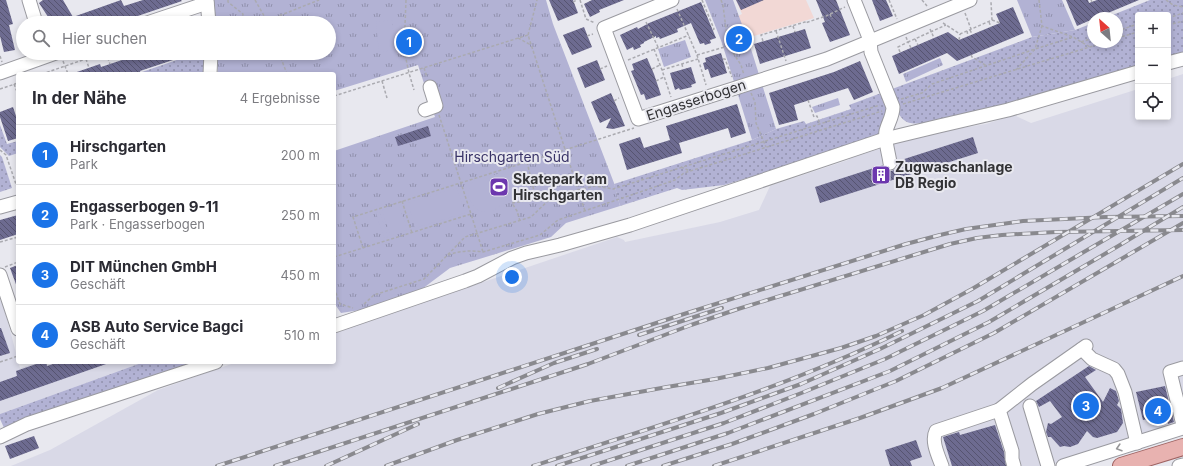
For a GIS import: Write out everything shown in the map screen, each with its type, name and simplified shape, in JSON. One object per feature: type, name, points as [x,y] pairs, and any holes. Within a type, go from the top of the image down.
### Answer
[{"type":"main road","points":[[1121,466],[1183,447]]},
{"type":"street","points":[[29,0],[34,16]]},
{"type":"street","points":[[166,16],[207,1],[208,16]]},
{"type":"street","points":[[870,40],[965,2]]},
{"type":"street","name":"Engasserbogen","points":[[674,3],[604,28],[638,119],[827,59],[870,40]]},
{"type":"street","points":[[850,4],[870,40],[871,52],[893,104],[893,113],[885,132],[890,163]]},
{"type":"street","points":[[1171,62],[1183,59]]},
{"type":"street","points":[[0,73],[35,60]]},
{"type":"street","points":[[210,72],[211,60]]},
{"type":"street","points":[[336,325],[466,281],[512,258],[526,253],[630,225],[885,139],[1008,110],[1135,73]]},
{"type":"street","points":[[430,87],[430,108]]},
{"type":"street","points":[[0,208],[16,203]]},
{"type":"street","points":[[3,271],[16,321]]},
{"type":"street","points":[[942,466],[935,444],[934,436],[936,431],[999,410],[1032,384],[1084,348],[1092,359],[1114,369],[1118,374],[1125,392],[1136,443]]},
{"type":"street","points":[[0,437],[28,424],[210,364]]},
{"type":"street","points":[[1183,368],[1170,372],[1183,425]]},
{"type":"street","points":[[1030,406],[1048,466]]},
{"type":"street","points":[[999,410],[1012,452],[1014,466]]},
{"type":"street","points":[[1063,466],[1183,428]]},
{"type":"path","points":[[228,0],[228,2],[242,14],[242,16]]},
{"type":"path","points":[[255,0],[265,16]]},
{"type":"path","points":[[280,15],[319,0]]},
{"type":"path","points":[[406,0],[404,50],[414,90]]},
{"type":"path","points":[[537,0],[528,35],[585,211]]},
{"type":"path","points":[[573,2],[578,0],[586,19],[594,23]]},
{"type":"path","points":[[702,0],[714,29],[713,30]]},
{"type":"path","points":[[722,0],[728,46],[741,65],[745,77]]},
{"type":"path","points":[[922,0],[927,6]]},
{"type":"path","points":[[1015,71],[1035,49],[1042,26],[1039,0]]},
{"type":"path","points":[[1166,0],[1173,5],[1183,7]]},
{"type":"path","points":[[889,1],[897,19]]},
{"type":"path","points":[[965,2],[972,34]]},
{"type":"path","points":[[991,2],[992,20]]},
{"type":"path","points":[[674,3],[697,55],[707,89]]},
{"type":"path","points":[[764,41],[761,35],[793,25],[805,23],[830,14],[850,4]]},
{"type":"path","points":[[1171,17],[1183,12]]},
{"type":"path","points":[[830,14],[832,20]]},
{"type":"path","points":[[644,18],[658,47]]},
{"type":"path","points":[[960,34],[992,20],[1000,23]]},
{"type":"path","points":[[1171,25],[1183,20]]},
{"type":"path","points":[[942,22],[960,34]]},
{"type":"path","points":[[988,22],[991,27]]},
{"type":"path","points":[[793,25],[795,32]]},
{"type":"path","points":[[900,52],[898,47],[946,25]]},
{"type":"path","points":[[1123,29],[1135,25]]},
{"type":"path","points":[[1042,26],[1073,37],[1087,45]]},
{"type":"path","points":[[929,27],[934,38]]},
{"type":"path","points":[[776,31],[786,64]]},
{"type":"path","points":[[967,31],[968,36]]},
{"type":"path","points":[[1123,36],[1135,33]]},
{"type":"path","points":[[587,36],[593,34]]},
{"type":"path","points":[[959,40],[960,34]]},
{"type":"path","points":[[336,95],[528,35]]},
{"type":"path","points":[[623,62],[689,35]]},
{"type":"path","points":[[906,37],[911,48]]},
{"type":"path","points":[[447,255],[475,251],[483,252],[540,235],[558,220],[675,180],[684,173],[893,104],[922,93],[932,84],[1073,37]]},
{"type":"path","points":[[518,38],[531,45]]},
{"type":"path","points":[[915,39],[918,45]]},
{"type":"path","points":[[1081,42],[1087,40]]},
{"type":"path","points":[[697,55],[728,46]]},
{"type":"path","points":[[520,221],[517,211],[512,204],[595,186],[613,189],[820,124],[1015,71],[1087,48]]},
{"type":"path","points":[[654,49],[672,100]]},
{"type":"path","points":[[971,55],[987,66]]},
{"type":"path","points":[[662,70],[676,64],[682,64],[698,59]]},
{"type":"path","points":[[723,59],[725,59],[733,81]]},
{"type":"path","points":[[48,72],[83,60]]},
{"type":"path","points":[[86,60],[89,68]]},
{"type":"path","points":[[108,60],[110,64]]},
{"type":"path","points":[[282,60],[286,72]]},
{"type":"path","points":[[682,64],[683,69]]},
{"type":"path","points":[[652,69],[660,65]]},
{"type":"path","points":[[65,66],[67,72]]},
{"type":"path","points":[[600,69],[607,66]]},
{"type":"path","points":[[656,81],[664,77]]},
{"type":"path","points":[[382,81],[388,98]]},
{"type":"path","points":[[0,89],[14,84],[16,89]]},
{"type":"path","points":[[752,94],[755,102],[756,123],[766,147]]},
{"type":"path","points":[[614,100],[620,98]]},
{"type":"path","points":[[808,100],[814,117],[817,116],[820,124]]},
{"type":"path","points":[[430,108],[460,182],[483,252]]},
{"type":"path","points":[[363,248],[353,217],[460,182],[633,129]]},
{"type":"path","points":[[0,150],[6,155],[16,184]]},
{"type":"path","points":[[527,162],[536,199]]},
{"type":"path","points":[[681,167],[690,171]]},
{"type":"path","points":[[363,305],[374,295],[424,279],[465,238],[531,217],[552,196]]},
{"type":"path","points":[[402,201],[412,233]]},
{"type":"path","points":[[336,256],[470,214]]},
{"type":"path","points":[[0,242],[16,238]]},
{"type":"path","points":[[3,271],[16,263]]},
{"type":"path","points":[[336,293],[340,304],[354,308]]},
{"type":"path","points":[[0,362],[16,357]]},
{"type":"shaded area","points":[[736,0],[806,0],[814,18],[747,38],[738,16],[742,14]]},
{"type":"shaded area","points":[[1183,74],[1183,424],[1046,466],[11,466],[50,450],[158,390],[231,364],[336,364],[336,330],[617,237],[625,242],[720,222],[759,210],[770,186],[931,132],[986,124],[1014,115],[1031,123],[1135,90],[1135,120],[1171,120],[1171,78]]},
{"type":"shaded area","points":[[2,300],[16,353],[16,364],[19,364],[20,368],[33,364],[138,364],[0,414],[0,301]]},
{"type":"green space","name":"Hirschgarten Süd","points":[[213,0],[546,0],[553,24],[614,183],[620,206],[566,223],[551,237],[450,268],[418,292],[367,309],[341,313],[336,306],[336,150],[435,117],[418,65],[336,90],[336,72],[218,72],[217,60],[336,60],[336,16],[214,16]]},
{"type":"green space","points":[[705,0],[733,0],[751,49],[776,129],[752,140],[722,43]]},
{"type":"green space","points":[[1017,0],[1062,0],[1075,30],[1032,37]]},
{"type":"green space","points":[[1150,0],[1183,0],[1183,54],[1171,58],[1171,12],[1135,12],[1135,69],[1039,96],[935,122],[917,124],[910,123],[901,118],[895,109],[882,133],[845,149],[724,185],[682,190],[677,188],[620,206],[614,184],[752,140],[776,129],[804,121],[806,124],[851,109],[849,105],[1032,37],[1075,30],[1087,25],[1087,48],[1123,48],[1123,12],[1120,12]]},
{"type":"green space","points":[[392,20],[395,50],[379,52],[376,22]]},
{"type":"green space","points":[[685,40],[691,57],[664,67],[658,49]]},
{"type":"green space","points":[[940,58],[943,65],[906,82],[903,74]]},
{"type":"green space","points":[[177,60],[206,60],[205,72],[142,72]]},
{"type":"green space","points":[[838,98],[840,105],[815,113],[812,107]]},
{"type":"green space","points":[[0,125],[7,144],[16,142],[16,154],[9,156],[0,147]]},
{"type":"green space","points":[[0,155],[12,188],[0,192]]},
{"type":"green space","name":"Skatepark am Hirschgarten","points":[[522,166],[531,194],[507,201],[495,210],[488,212],[477,209],[470,201],[468,191],[475,180],[493,173],[494,175]]},
{"type":"green space","points":[[457,188],[465,213],[415,228],[408,203]]},
{"type":"green space","points":[[399,205],[407,230],[390,235],[382,210]]},
{"type":"green space","points":[[380,212],[388,237],[384,238],[376,213]]},
{"type":"green space","points":[[138,364],[202,364],[5,430],[0,419],[0,414]]},
{"type":"building","points":[[0,0],[6,0],[13,24],[9,25],[15,50],[4,52],[0,36]]},
{"type":"building","points":[[43,0],[63,0],[72,16],[47,16],[39,3]]},
{"type":"building","points":[[121,0],[124,6],[143,0],[182,1],[138,16],[76,16]]},
{"type":"building","points":[[549,0],[573,0],[578,13],[558,21]]},
{"type":"building","points":[[592,0],[624,0],[599,10],[600,12],[590,17],[584,4]]},
{"type":"building","points":[[736,0],[764,0],[741,10]]},
{"type":"building","points":[[816,0],[836,0],[850,35],[830,42],[822,23],[825,22]]},
{"type":"building","points":[[872,0],[886,0],[893,16],[880,21]]},
{"type":"building","points":[[1066,0],[1088,0],[1089,3],[1097,0],[1139,0],[1110,12],[1087,12],[1087,22],[1077,26]]},
{"type":"building","points":[[701,2],[716,38],[710,40],[711,43],[705,45],[704,43],[700,44],[691,23],[677,29],[678,32],[660,39],[659,37],[656,38],[656,36],[644,42],[640,45],[641,47],[634,50],[633,47],[627,50],[620,35],[637,27],[638,29]]},
{"type":"building","points":[[1013,7],[1024,33],[957,61],[947,53],[899,74],[892,56],[948,32],[959,40],[1000,23],[996,14]]},
{"type":"building","points":[[584,27],[592,47],[572,55],[563,35]]},
{"type":"building","points":[[805,29],[811,48],[760,64],[754,44]]},
{"type":"building","points":[[721,53],[727,73],[711,78],[708,69],[705,70],[703,63],[706,62],[705,58]]},
{"type":"building","points":[[647,58],[661,95],[646,100],[644,94],[641,95],[631,71],[634,70],[632,64]]},
{"type":"building","points":[[122,60],[173,60],[140,72],[77,72],[100,64],[101,67]]},
{"type":"building","points":[[597,60],[605,80],[585,88],[577,68]]},
{"type":"building","points":[[860,61],[873,92],[854,100],[848,88],[794,105],[798,120],[779,125],[769,93],[834,72]]},
{"type":"building","points":[[691,67],[696,83],[691,85],[692,87],[680,90],[679,88],[675,90],[670,73]]},
{"type":"building","points":[[611,93],[625,126],[613,129],[606,128],[611,118],[600,123],[591,102]]},
{"type":"building","points":[[737,104],[746,133],[731,138],[728,128],[679,143],[682,153],[627,170],[619,144],[640,137],[644,148],[670,140],[666,126]]},
{"type":"building","points":[[13,107],[16,116],[16,139],[8,141],[0,117],[0,112]]},
{"type":"building","points":[[428,126],[431,136],[398,146],[395,137]]},
{"type":"building","name":"Zugwaschanlage DB Regio","points":[[973,137],[978,153],[820,203],[815,187],[883,165],[887,170],[892,171],[897,166],[898,161]]},
{"type":"building","points":[[16,216],[16,235],[0,240],[0,220]]},
{"type":"building","points":[[16,266],[16,284],[10,268]]},
{"type":"building","points":[[0,328],[10,353],[0,356]]},
{"type":"building","points":[[36,364],[46,364],[47,366],[53,364],[106,364],[0,401],[0,382],[17,376],[16,371]]},
{"type":"building","points":[[1089,366],[1096,370],[1085,377],[1103,402],[1110,388],[1116,391],[1119,401],[1117,405],[1121,409],[1123,423],[1117,432],[1097,438],[1093,437],[1087,431],[1078,444],[1070,447],[1060,447],[1051,437],[1048,437],[1046,432],[1048,423],[1051,424],[1062,417],[1050,401],[1039,407],[1036,401]]},
{"type":"building","points":[[1165,386],[1174,422],[1168,424],[1166,415],[1143,420],[1136,392]]},
{"type":"building","points":[[995,425],[1004,452],[1006,466],[952,466],[943,437],[959,432],[960,435]]},
{"type":"building","points":[[34,436],[39,448],[10,459],[5,446]]},
{"type":"building","points":[[916,440],[922,457],[910,461],[912,466],[890,466],[885,450]]},
{"type":"railway","points":[[386,466],[457,440],[538,414],[590,401],[768,368],[841,348],[876,336],[924,315],[972,289],[1183,164]]},
{"type":"railway","points":[[557,466],[721,413],[801,384],[880,349],[978,301],[1183,178]]},
{"type":"railway","points":[[592,466],[724,423],[885,359],[983,311],[1183,194]]},
{"type":"railway","points":[[627,466],[728,433],[890,371],[989,322],[1183,207]]},
{"type":"railway","points":[[217,466],[684,314],[906,244],[940,235],[966,229],[1023,221],[1106,217],[1183,216]]},
{"type":"railway","points":[[663,466],[732,444],[814,414],[896,381],[994,333],[1183,223]]},
{"type":"railway","points":[[275,466],[588,364],[738,309],[950,244],[977,238],[1002,235],[1056,232],[1183,230]]},
{"type":"railway","points":[[714,466],[860,418],[942,388],[1183,276]]},
{"type":"railway","points":[[639,335],[722,308]]},
{"type":"railway","points":[[533,466],[673,421],[766,389],[857,352],[902,331]]},
{"type":"railway","points":[[498,388],[554,363],[597,349]]},
{"type":"railway","points":[[326,466],[418,424]]},
{"type":"place","name":"Engasserbogen 9-11","points":[[739,39]]},
{"type":"place","name":"Hirschgarten","points":[[409,42]]},
{"type":"place","name":"Zugwaschanlage DB Regio","points":[[881,175]]},
{"type":"place","name":"Skatepark am Hirschgarten","points":[[499,187]]},
{"type":"place","name":"DIT München GmbH","points":[[1086,406]]},
{"type":"place","name":"ASB Auto Service Bagci","points":[[1158,411]]}]
